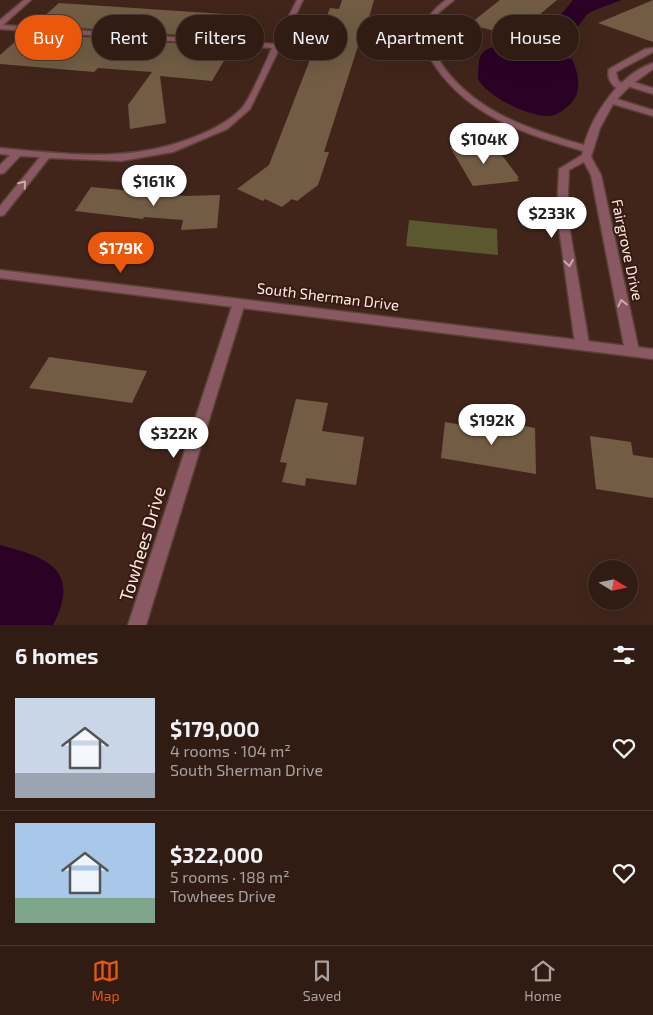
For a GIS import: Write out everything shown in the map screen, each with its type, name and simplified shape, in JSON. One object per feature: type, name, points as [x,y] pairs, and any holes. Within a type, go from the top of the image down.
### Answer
[{"type":"street","points":[[0,26],[28,0]]},
{"type":"street","points":[[292,15],[300,0]]},
{"type":"street","points":[[451,0],[431,15],[425,33],[436,63],[448,80],[468,98],[504,119],[587,153]]},
{"type":"street","points":[[0,26],[274,46]]},
{"type":"street","points":[[653,50],[615,68],[611,77],[624,86],[653,91]]},
{"type":"street","points":[[0,151],[91,159],[132,157],[170,150],[224,127],[246,109],[274,52]]},
{"type":"street","points":[[582,344],[564,230],[562,195],[564,170],[587,153],[592,132],[610,100],[624,86],[653,65]]},
{"type":"street","points":[[610,100],[653,113]]},
{"type":"street","points":[[0,171],[17,153]]},
{"type":"street","name":"Fairgrove Drive","points":[[587,153],[596,175],[632,351]]},
{"type":"street","points":[[0,213],[46,156]]},
{"type":"street","name":"South Sherman Drive","points":[[0,274],[653,354]]},
{"type":"street","name":"Towhees Drive","points":[[137,625],[239,303]]},
{"type":"shaded area","points":[[573,0],[622,0],[591,12],[579,26],[579,15],[561,15]]},
{"type":"shaded area","points":[[492,48],[492,60],[572,60],[578,79],[575,97],[571,103],[556,115],[549,116],[531,113],[499,99],[490,93],[478,79],[479,60],[482,60],[482,54]]},
{"type":"shaded area","points":[[409,220],[497,229],[498,255],[406,246]]},
{"type":"shaded area","points":[[0,545],[32,555],[55,568],[61,578],[63,591],[61,606],[53,625],[0,625]]},
{"type":"building","points":[[342,0],[374,0],[370,15],[357,15],[357,49],[324,152],[329,152],[318,185],[297,201],[292,199],[282,207],[237,189],[269,165],[310,60],[347,60],[347,15],[327,15],[330,8],[339,9]]},
{"type":"building","points":[[500,0],[557,0],[539,15],[492,15],[492,30],[482,28],[481,15]]},
{"type":"building","points":[[653,0],[653,42],[598,23]]},
{"type":"building","points":[[59,3],[233,15],[176,15],[176,35],[166,34],[166,15],[92,15],[92,29],[82,28],[82,15],[45,15]]},
{"type":"building","points":[[82,37],[92,38],[92,60],[166,60],[166,43],[176,43],[176,60],[224,60],[212,81],[160,76],[166,123],[130,129],[128,105],[152,72],[98,68],[94,72],[0,64],[0,55],[15,42],[15,60],[82,60]]},
{"type":"building","points":[[493,143],[519,178],[517,178],[519,181],[473,186],[450,147]]},
{"type":"building","points":[[91,187],[185,196],[220,195],[217,228],[181,230],[183,220],[144,217],[143,219],[75,211]]},
{"type":"building","points":[[49,357],[147,371],[132,403],[29,388]]},
{"type":"building","points":[[296,399],[328,403],[322,431],[364,437],[356,485],[306,478],[305,486],[282,482],[287,463],[280,462]]},
{"type":"building","points":[[497,421],[535,428],[536,474],[441,458],[445,422],[497,431]]},
{"type":"building","points":[[590,436],[631,442],[633,455],[653,458],[653,498],[596,489]]}]
